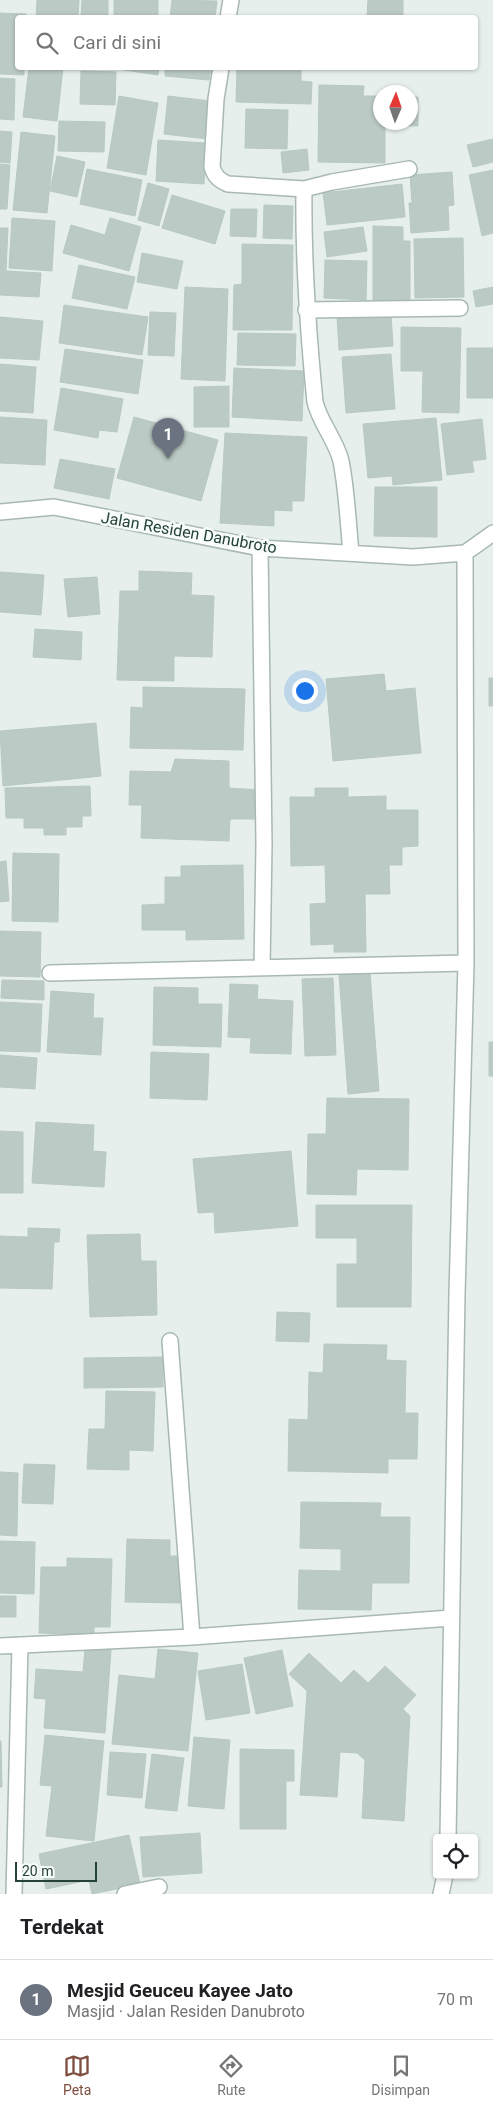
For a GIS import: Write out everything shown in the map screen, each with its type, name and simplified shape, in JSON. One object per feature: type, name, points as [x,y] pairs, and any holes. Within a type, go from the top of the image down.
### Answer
[{"type":"street","points":[[228,15],[231,0]]},
{"type":"street","points":[[221,70],[216,99],[212,167],[215,177],[228,184],[304,189],[332,182],[409,169]]},
{"type":"street","points":[[304,189],[303,230],[306,310],[315,402],[317,412],[333,440],[341,461],[352,553]]},
{"type":"street","points":[[306,310],[460,308]]},
{"type":"street","name":"Jalan Residen Danubroto","points":[[0,512],[54,507],[260,548],[413,556],[440,556],[464,553],[493,533]]},
{"type":"street","points":[[260,548],[264,844],[262,968]]},
{"type":"street","points":[[448,1834],[451,1618],[466,963],[464,553]]},
{"type":"street","points":[[50,973],[466,963]]},
{"type":"street","points":[[170,1341],[192,1638]]},
{"type":"street","points":[[0,1646],[192,1638],[451,1618]]},
{"type":"street","points":[[14,1894],[18,1804],[20,1645]]},
{"type":"street","points":[[441,1894],[444,1879]]},
{"type":"street","points":[[125,1894],[159,1887]]},
{"type":"building","points":[[37,0],[79,0],[78,15],[36,15]]},
{"type":"building","points":[[82,0],[108,0],[108,15],[81,15]]},
{"type":"building","points":[[114,0],[158,0],[158,15],[114,15]]},
{"type":"building","points":[[172,0],[217,1],[215,15],[170,15]]},
{"type":"building","points":[[368,0],[403,0],[403,15],[367,15]]},
{"type":"building","points":[[0,13],[26,14],[15,15],[15,70],[24,70],[24,75],[0,74]]},
{"type":"building","points":[[29,70],[63,70],[57,121],[23,117]]},
{"type":"building","points":[[125,70],[159,70],[158,75]]},
{"type":"building","points":[[165,70],[211,70],[209,80],[165,76]]},
{"type":"building","points":[[237,70],[301,70],[301,81],[312,82],[311,104],[236,102]]},
{"type":"building","points":[[81,71],[116,72],[115,105],[80,104]]},
{"type":"building","points":[[0,78],[15,79],[14,120],[0,119]]},
{"type":"building","points":[[319,85],[364,86],[363,96],[373,96],[373,130],[385,130],[385,163],[318,162]]},
{"type":"building","points":[[119,96],[158,103],[146,175],[107,168]]},
{"type":"building","points":[[168,96],[211,101],[207,139],[164,134]]},
{"type":"building","points":[[246,109],[288,110],[287,149],[245,148]]},
{"type":"building","points":[[59,121],[105,122],[104,152],[58,151]]},
{"type":"building","points":[[0,131],[12,132],[10,163],[0,162]]},
{"type":"building","points":[[21,132],[55,136],[47,213],[13,210]]},
{"type":"building","points":[[493,139],[493,162],[473,167],[467,145]]},
{"type":"building","points":[[158,140],[206,143],[204,184],[156,181]]},
{"type":"building","points":[[307,149],[309,170],[283,173],[281,152]]},
{"type":"building","points":[[57,156],[85,162],[77,197],[50,191]]},
{"type":"building","points":[[0,164],[10,165],[7,209],[0,209]]},
{"type":"building","points":[[87,169],[142,180],[135,216],[80,204]]},
{"type":"building","points":[[493,170],[493,233],[482,236],[469,175]]},
{"type":"building","points":[[452,172],[454,205],[448,206],[449,230],[411,233],[409,203],[412,203],[410,175]]},
{"type":"building","points":[[148,183],[169,189],[159,226],[138,220]]},
{"type":"building","points":[[402,184],[405,217],[327,225],[323,193]]},
{"type":"building","points":[[172,195],[225,211],[215,244],[162,228]]},
{"type":"building","points":[[264,205],[293,206],[292,239],[263,238]]},
{"type":"building","points":[[231,209],[257,209],[256,237],[230,236]]},
{"type":"building","points":[[12,218],[55,221],[52,271],[9,268]]},
{"type":"building","points":[[110,218],[141,227],[129,271],[63,253],[71,225],[105,235]]},
{"type":"building","points":[[373,226],[403,227],[403,241],[410,241],[410,300],[373,300]]},
{"type":"building","points":[[363,227],[367,251],[327,257],[324,232]]},
{"type":"building","points":[[0,228],[8,228],[6,271],[41,273],[39,297],[0,295]]},
{"type":"building","points":[[463,238],[464,297],[415,298],[414,239]]},
{"type":"building","points":[[242,244],[293,245],[292,330],[233,330],[234,285],[242,284]]},
{"type":"building","points":[[142,253],[183,261],[177,289],[137,282]]},
{"type":"building","points":[[325,260],[367,261],[366,300],[324,298]]},
{"type":"building","points":[[79,265],[135,277],[127,309],[72,298]]},
{"type":"building","points":[[185,287],[228,289],[225,381],[181,379]]},
{"type":"building","points":[[493,287],[493,304],[476,307],[473,291]]},
{"type":"building","points":[[64,305],[148,317],[142,355],[59,343]]},
{"type":"building","points":[[150,312],[176,313],[174,356],[148,355]]},
{"type":"building","points":[[391,314],[393,346],[339,350],[337,317]]},
{"type":"building","points":[[0,317],[43,321],[39,360],[0,358]]},
{"type":"building","points":[[401,327],[461,328],[459,413],[422,412],[423,371],[401,371]]},
{"type":"building","points":[[238,333],[296,334],[295,366],[237,365]]},
{"type":"building","points":[[467,348],[493,348],[493,398],[467,398]]},
{"type":"building","points":[[65,349],[143,360],[138,394],[60,382]]},
{"type":"building","points":[[391,354],[395,409],[346,413],[342,357]]},
{"type":"building","points":[[0,364],[36,367],[33,413],[0,411]]},
{"type":"building","points":[[234,368],[304,371],[302,421],[232,417]]},
{"type":"building","points":[[229,386],[229,427],[194,427],[194,387]]},
{"type":"building","points":[[61,388],[123,399],[117,432],[99,430],[98,438],[54,430]]},
{"type":"building","points":[[0,417],[47,420],[45,465],[0,463]]},
{"type":"building","points":[[134,417],[218,440],[201,501],[117,478]]},
{"type":"building","points":[[436,418],[442,480],[393,485],[392,476],[368,478],[363,424]]},
{"type":"building","points":[[482,419],[486,459],[472,461],[474,472],[447,475],[441,424]]},
{"type":"building","points":[[225,433],[307,437],[304,501],[292,501],[292,511],[274,510],[274,526],[220,523]]},
{"type":"building","points":[[60,459],[115,469],[109,499],[54,488]]},
{"type":"building","points":[[375,487],[437,487],[437,537],[374,536]]},
{"type":"building","points":[[139,571],[192,573],[191,595],[214,596],[212,657],[174,656],[174,681],[117,680],[120,591],[139,591]]},
{"type":"building","points":[[0,572],[44,575],[41,615],[0,612]]},
{"type":"building","points":[[97,577],[100,614],[68,617],[64,579]]},
{"type":"building","points":[[35,629],[82,632],[81,660],[33,657]]},
{"type":"building","points":[[384,674],[386,691],[415,688],[421,753],[333,761],[326,679]]},
{"type":"building","points":[[489,678],[493,678],[493,706],[489,706]]},
{"type":"building","points":[[143,687],[245,689],[243,750],[130,748],[131,707],[143,708]]},
{"type":"building","points":[[96,723],[101,776],[3,786],[0,731]]},
{"type":"building","points":[[175,759],[229,761],[229,788],[259,790],[258,819],[230,819],[229,841],[141,838],[142,805],[129,805],[130,771],[171,772]]},
{"type":"building","points":[[90,786],[91,816],[82,816],[82,827],[66,827],[66,835],[44,835],[44,828],[24,828],[24,818],[6,818],[5,788]]},
{"type":"building","points":[[315,788],[348,788],[348,797],[386,796],[386,810],[418,810],[418,846],[402,847],[402,865],[389,865],[390,894],[365,894],[366,952],[334,952],[334,944],[311,945],[310,904],[326,903],[325,865],[291,866],[290,797],[315,797]]},
{"type":"building","points":[[13,853],[59,854],[58,922],[12,921]]},
{"type":"building","points":[[6,861],[9,901],[0,902],[0,862]]},
{"type":"building","points":[[243,865],[244,939],[186,940],[186,930],[142,930],[142,905],[165,904],[165,877],[181,877],[181,866]]},
{"type":"building","points":[[0,931],[41,932],[40,977],[0,976]]},
{"type":"building","points":[[370,972],[379,1091],[348,1094],[339,975]]},
{"type":"building","points":[[333,978],[336,1055],[305,1056],[302,979]]},
{"type":"building","points":[[2,980],[44,981],[44,1000],[1,998]]},
{"type":"building","points":[[230,984],[258,985],[257,999],[293,1001],[291,1054],[250,1053],[251,1038],[228,1037]]},
{"type":"building","points":[[154,987],[198,988],[198,1004],[222,1004],[221,1047],[153,1045]]},
{"type":"building","points":[[51,991],[94,994],[93,1018],[103,1018],[101,1055],[47,1052]]},
{"type":"building","points":[[0,1002],[42,1004],[40,1052],[0,1051]]},
{"type":"building","points":[[489,1042],[493,1042],[493,1076],[489,1076]]},
{"type":"building","points":[[151,1052],[209,1054],[207,1100],[150,1098]]},
{"type":"building","points":[[0,1055],[37,1058],[35,1089],[0,1087]]},
{"type":"building","points":[[327,1098],[409,1099],[408,1170],[357,1169],[356,1195],[307,1194],[308,1134],[326,1134]]},
{"type":"building","points":[[36,1122],[94,1125],[93,1151],[106,1152],[104,1187],[32,1183]]},
{"type":"building","points":[[0,1131],[23,1132],[23,1193],[0,1193]]},
{"type":"building","points":[[291,1151],[298,1226],[215,1233],[214,1212],[198,1213],[193,1159]]},
{"type":"building","points":[[316,1205],[412,1205],[411,1307],[337,1307],[337,1264],[357,1264],[357,1238],[316,1238]]},
{"type":"building","points":[[28,1228],[60,1229],[59,1242],[54,1242],[52,1289],[0,1288],[0,1236],[28,1237]]},
{"type":"building","points":[[140,1234],[141,1261],[156,1261],[157,1315],[90,1317],[87,1235]]},
{"type":"building","points":[[277,1312],[310,1313],[309,1342],[276,1341]]},
{"type":"building","points":[[324,1344],[387,1345],[386,1360],[406,1361],[405,1413],[418,1413],[417,1459],[388,1459],[388,1473],[288,1471],[289,1419],[308,1420],[309,1372],[323,1373]]},
{"type":"building","points":[[163,1357],[163,1387],[84,1388],[84,1358]]},
{"type":"building","points":[[106,1391],[155,1392],[153,1451],[129,1450],[129,1470],[87,1469],[89,1429],[105,1429]]},
{"type":"building","points":[[24,1464],[55,1465],[53,1504],[22,1503]]},
{"type":"building","points":[[0,1472],[18,1473],[17,1536],[0,1535]]},
{"type":"building","points":[[301,1502],[381,1503],[380,1517],[410,1517],[409,1583],[372,1583],[371,1610],[298,1609],[299,1570],[341,1571],[341,1549],[300,1548]]},
{"type":"building","points":[[127,1539],[170,1540],[170,1556],[181,1556],[180,1603],[125,1602]]},
{"type":"building","points":[[0,1541],[35,1542],[34,1594],[0,1593]]},
{"type":"building","points":[[67,1558],[112,1559],[110,1627],[94,1627],[94,1635],[39,1633],[41,1567],[67,1567]]},
{"type":"building","points":[[0,1596],[16,1596],[16,1617],[0,1617]]},
{"type":"building","points":[[85,1649],[111,1650],[105,1733],[44,1728],[46,1699],[34,1698],[36,1669],[83,1672]]},
{"type":"building","points":[[158,1649],[198,1653],[188,1751],[112,1744],[119,1675],[155,1679]]},
{"type":"building","points":[[282,1650],[293,1706],[256,1714],[244,1658]]},
{"type":"building","points":[[309,1653],[341,1683],[354,1670],[368,1683],[385,1666],[416,1695],[403,1709],[410,1716],[404,1821],[362,1818],[365,1760],[357,1753],[340,1752],[337,1797],[300,1795],[307,1691],[289,1674]]},
{"type":"building","points":[[242,1664],[250,1713],[206,1720],[198,1671]]},
{"type":"building","points":[[45,1735],[104,1741],[94,1841],[46,1836],[52,1786],[40,1785]]},
{"type":"building","points":[[194,1737],[230,1740],[224,1809],[188,1806]]},
{"type":"building","points":[[1,1741],[2,1787],[0,1787]]},
{"type":"building","points":[[240,1749],[294,1750],[294,1781],[286,1781],[286,1829],[240,1829]]},
{"type":"building","points":[[110,1752],[146,1754],[142,1798],[107,1795]]},
{"type":"building","points":[[152,1754],[184,1758],[177,1811],[145,1808]]},
{"type":"building","points":[[200,1833],[202,1873],[143,1877],[140,1837]]},
{"type":"building","points":[[129,1835],[140,1884],[92,1894],[89,1880],[46,1889],[39,1854]]},
{"type":"place","name":"Mesjid Geuceu Kayee Jato","points":[[168,459]]}]
